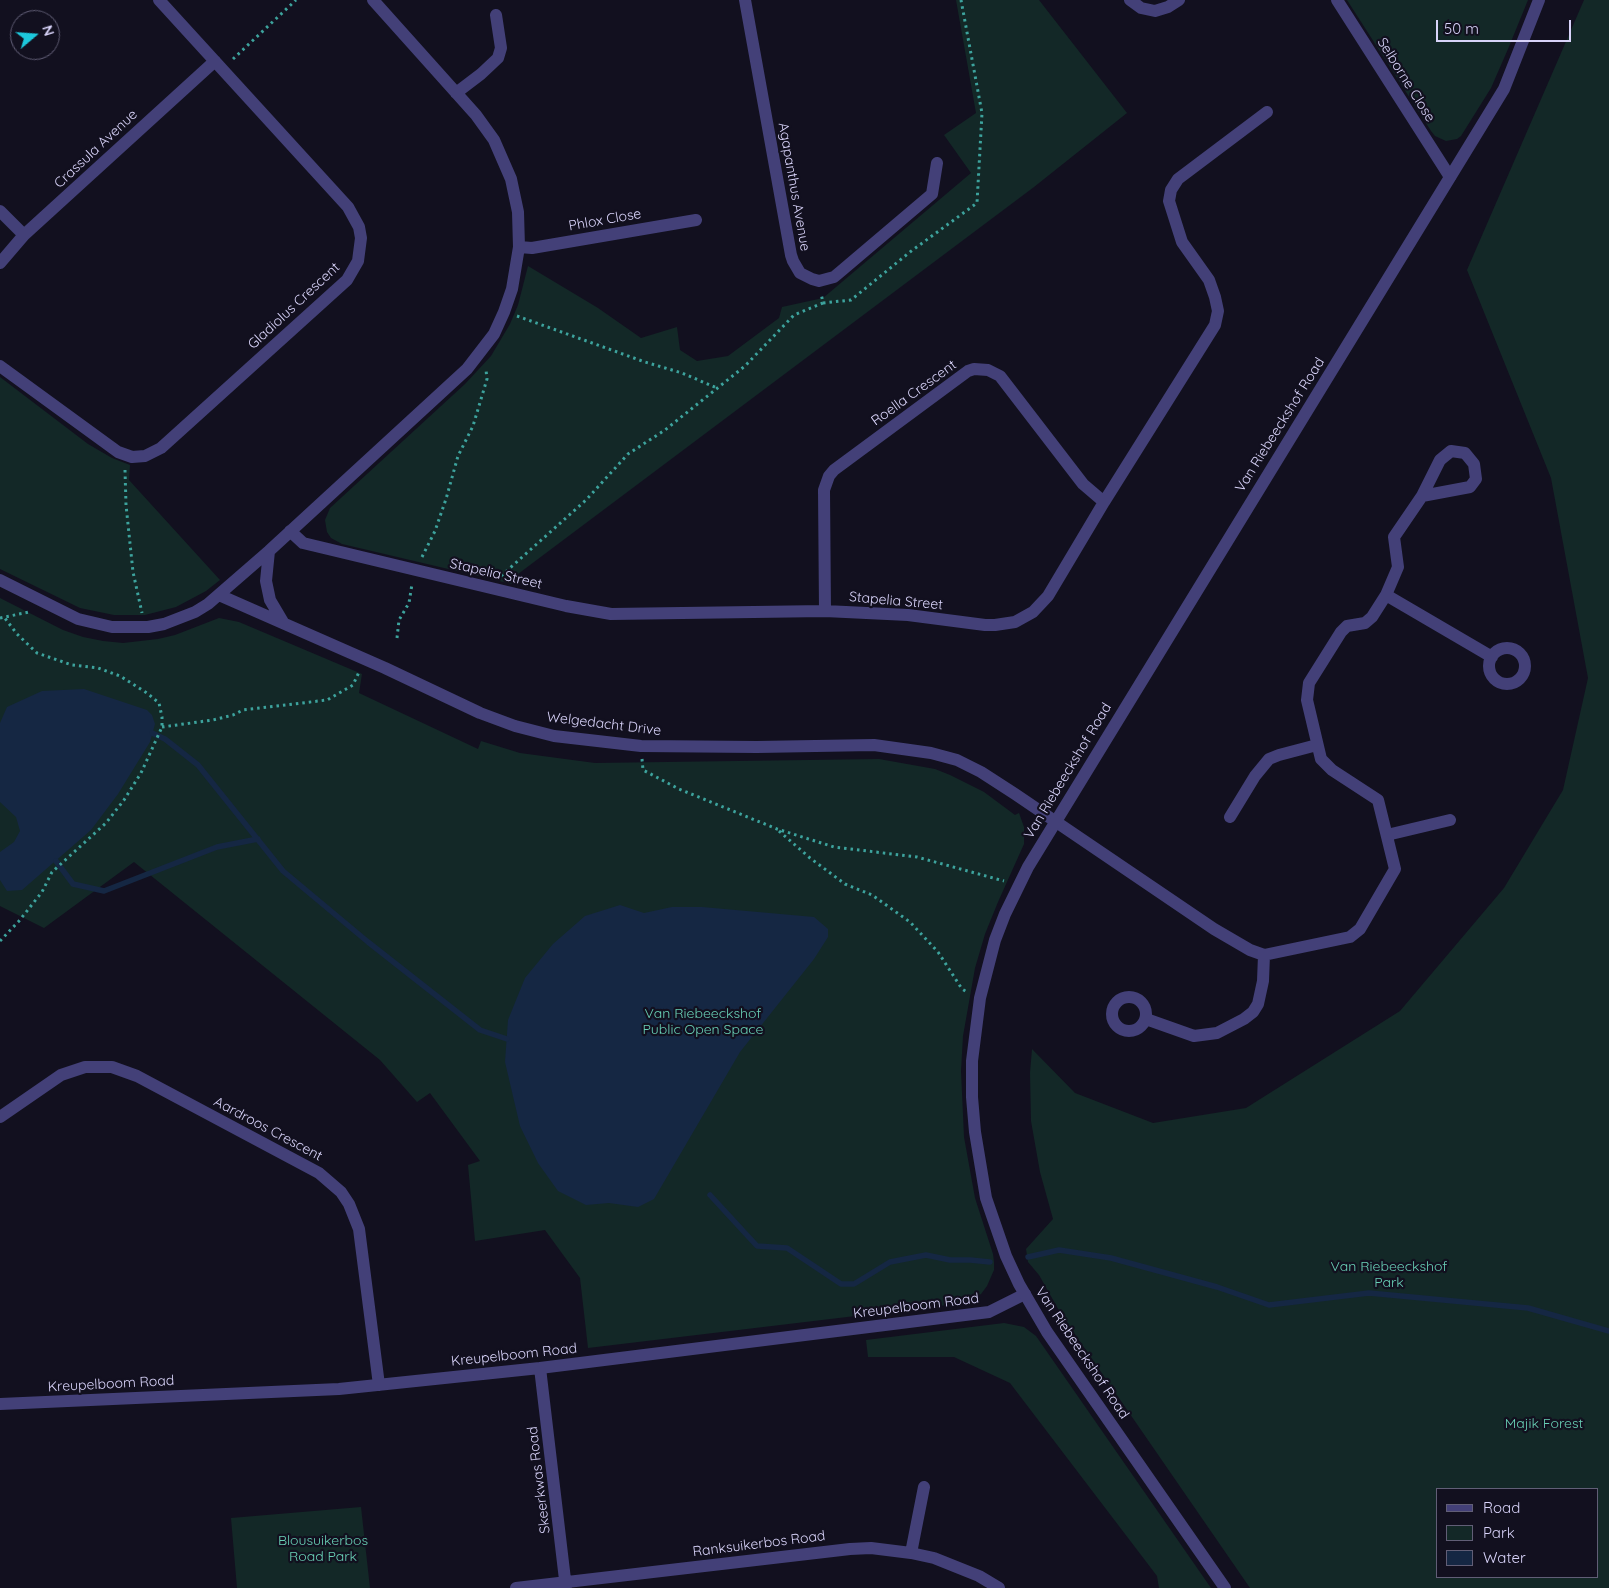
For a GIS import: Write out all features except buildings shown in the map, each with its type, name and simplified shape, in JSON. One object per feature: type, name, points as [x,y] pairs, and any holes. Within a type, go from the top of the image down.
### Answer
[{"type":"street","name":"Gladiolus Crescent","points":[[132,456],[145,456],[161,448],[347,280],[358,261],[360,250],[360,233],[354,216],[348,207],[159,0]]},
{"type":"street","points":[[0,580],[78,619],[95,624],[130,628],[148,627],[164,624],[195,612],[219,595],[269,551],[467,369],[494,334],[512,289],[519,248],[518,212],[511,179],[505,162],[494,140],[481,121],[373,0]]},
{"type":"street","name":"Agapanthus Avenue","points":[[745,0],[793,262],[805,277],[819,280]]},
{"type":"street","points":[[1130,0],[1141,8],[1155,11],[1168,7],[1179,0]]},
{"type":"street","name":"Selborne Close","points":[[1337,0],[1450,177]]},
{"type":"street","name":"Van Riebeeckshof Road","points":[[1225,1588],[1047,1332],[1006,1256],[995,1227],[980,1167],[972,1097],[973,1053],[980,998],[996,940],[1016,889],[1054,822],[1504,89],[1539,0]]},
{"type":"street","points":[[456,93],[498,58],[501,48],[496,15]]},
{"type":"street","name":"Crassula Avenue","points":[[0,263],[24,235],[218,65]]},
{"type":"street","name":"Stapelia Street","points":[[290,531],[303,543],[566,606],[611,614],[825,611],[908,615],[985,625],[1015,622],[1033,612],[1048,596],[1104,502],[1215,325],[1218,311],[1215,297],[1208,280],[1182,242],[1170,201],[1171,190],[1178,179],[1267,112]]},
{"type":"street","points":[[819,280],[834,277],[932,194],[937,163]]},
{"type":"street","points":[[0,211],[24,235]]},
{"type":"street","name":"Phlox Close","points":[[519,248],[532,248],[696,220]]},
{"type":"street","points":[[0,366],[112,448],[132,456]]},
{"type":"street","name":"Roella Crescent","points":[[825,611],[824,490],[829,476],[834,470],[968,371],[974,369],[988,370],[1000,376],[1083,484],[1104,502]]},
{"type":"street","points":[[1146,1018],[1194,1036],[1217,1033],[1244,1019],[1253,1012],[1258,1004],[1264,981],[1264,955],[1350,936],[1360,929],[1395,869],[1378,800],[1332,770],[1321,759],[1307,700],[1309,684],[1341,632],[1347,626],[1365,623],[1372,617],[1386,595],[1398,567],[1394,537],[1422,496],[1440,460],[1451,451],[1465,453],[1474,464],[1476,479],[1470,487],[1422,496]]},
{"type":"street","points":[[269,551],[266,581],[270,600],[283,622]]},
{"type":"street","name":"Welgedacht Drive","points":[[219,595],[283,622],[480,713],[515,726],[554,736],[641,746],[874,745],[931,753],[957,760],[982,772],[1214,929],[1250,950],[1264,955]]},
{"type":"street","points":[[1386,595],[1492,657]]},
{"type":"street","points":[[1230,817],[1255,776],[1269,760],[1279,755],[1317,745]]},
{"type":"street","points":[[1388,835],[1450,820]]},
{"type":"street","name":"Aardroos Crescent","points":[[0,1117],[50,1082],[67,1073],[85,1067],[112,1067],[137,1076],[320,1173],[341,1192],[352,1210],[359,1229],[379,1385]]},
{"type":"street","name":"Kreupelboom Road","points":[[0,1404],[338,1389],[540,1368],[989,1312],[1025,1294]]},
{"type":"street","name":"Skeerkwas Road","points":[[540,1368],[566,1585]]},
{"type":"street","points":[[911,1553],[924,1487]]},
{"type":"street","name":"Ranksuikerbos Road","points":[[516,1588],[566,1585],[850,1548],[871,1548],[934,1558],[979,1576],[999,1588]]},
{"type":"path","points":[[218,65],[296,0]]},
{"type":"path","points":[[494,589],[497,579],[586,500],[628,454],[664,430],[745,366],[794,315],[823,303],[819,280]]},
{"type":"path","points":[[504,312],[645,362],[682,373],[717,388]]},
{"type":"path","points":[[418,562],[426,551],[435,531],[458,456],[473,426],[487,379],[486,364]]},
{"type":"path","points":[[132,456],[124,471],[126,505],[133,572],[140,605],[148,627]]},
{"type":"path","points":[[397,638],[400,620],[409,603],[414,579]]},
{"type":"path","points":[[2,618],[53,607]]},
{"type":"path","points":[[0,941],[42,892],[52,872],[106,823],[124,800],[141,773],[162,728],[159,704],[147,693],[120,676],[98,668],[72,665],[37,653],[2,618]]},
{"type":"path","points":[[162,728],[213,720],[233,715],[243,710],[327,700],[353,685],[360,671],[366,674]]},
{"type":"path","points":[[641,746],[643,770],[680,789],[777,828],[834,848],[918,857],[1003,880],[1016,889]]},
{"type":"path","points":[[777,828],[810,858],[845,884],[872,895],[910,922],[938,952],[962,989],[980,998]]},
{"type":"green space","points":[[956,0],[1039,0],[1127,113],[1034,187],[514,577],[512,584],[342,544],[331,538],[327,532],[325,520],[330,508],[465,384],[491,356],[510,324],[518,305],[528,266],[598,308],[641,338],[677,327],[680,350],[697,361],[728,356],[779,318],[782,307],[823,298],[971,173],[944,135],[976,113]]},
{"type":"green space","points":[[1347,0],[1528,0],[1491,88],[1461,136],[1457,139],[1446,141],[1435,136],[1431,131]]},
{"type":"green space","name":"Van Riebeeckshof Park","points":[[1584,0],[1609,0],[1609,1588],[1250,1588],[1061,1314],[1039,1275],[1028,1262],[1026,1249],[1053,1219],[1040,1172],[1031,1121],[1030,1073],[1032,1049],[1075,1093],[1153,1123],[1246,1108],[1400,1011],[1504,888],[1563,790],[1588,678],[1551,478],[1467,270]]},
{"type":"green space","points":[[0,377],[88,444],[112,458],[130,465],[129,480],[220,580],[206,591],[176,607],[145,615],[114,615],[80,608],[0,569]]},
{"type":"green space","name":"Van Riebeeckshof Public Open Space","points":[[0,598],[63,630],[103,641],[123,643],[158,639],[175,635],[219,618],[239,622],[362,674],[359,693],[478,749],[481,741],[520,753],[595,763],[879,759],[935,769],[984,792],[1015,815],[1019,813],[1024,827],[1024,844],[985,934],[975,968],[963,1036],[961,1071],[964,1137],[975,1198],[994,1262],[994,1270],[987,1286],[981,1294],[964,1303],[588,1348],[580,1278],[545,1230],[475,1241],[468,1165],[480,1161],[430,1093],[417,1102],[380,1060],[134,862],[44,928],[0,906]]},
{"type":"green space","points":[[1004,1323],[1024,1327],[1036,1336],[1211,1588],[1159,1588],[1157,1576],[1010,1383],[954,1357],[868,1357],[866,1340]]},
{"type":"green space","name":"Blousuikerbos Road Park","points":[[361,1507],[370,1588],[237,1588],[231,1518]]},
{"type":"water","points":[[84,689],[147,710],[152,715],[155,724],[150,742],[118,794],[91,830],[22,890],[7,891],[0,880],[0,852],[14,842],[20,831],[16,817],[0,802],[0,723],[7,707],[42,691]]},
{"type":"water","points":[[620,905],[644,913],[672,907],[702,907],[814,917],[828,929],[828,937],[814,959],[740,1052],[654,1199],[638,1207],[609,1203],[586,1205],[558,1191],[538,1163],[520,1126],[505,1062],[508,1020],[525,978],[553,944],[585,916]]},
{"type":"waterway","points":[[152,733],[165,739],[198,765],[283,871],[368,942],[480,1030],[507,1039]]},
{"type":"waterway","points":[[56,861],[73,884],[104,891],[217,847],[258,839]]},
{"type":"waterway","points":[[710,1195],[757,1246],[787,1248],[841,1284],[854,1284],[890,1262],[926,1255],[950,1260],[990,1262]]},
{"type":"waterway","points":[[1028,1257],[1059,1250],[1111,1258],[1217,1287],[1269,1305],[1369,1293],[1528,1308],[1609,1331]]},
{"type":"park label","name":"Majik Forest","points":[[1544,1424]]}]
